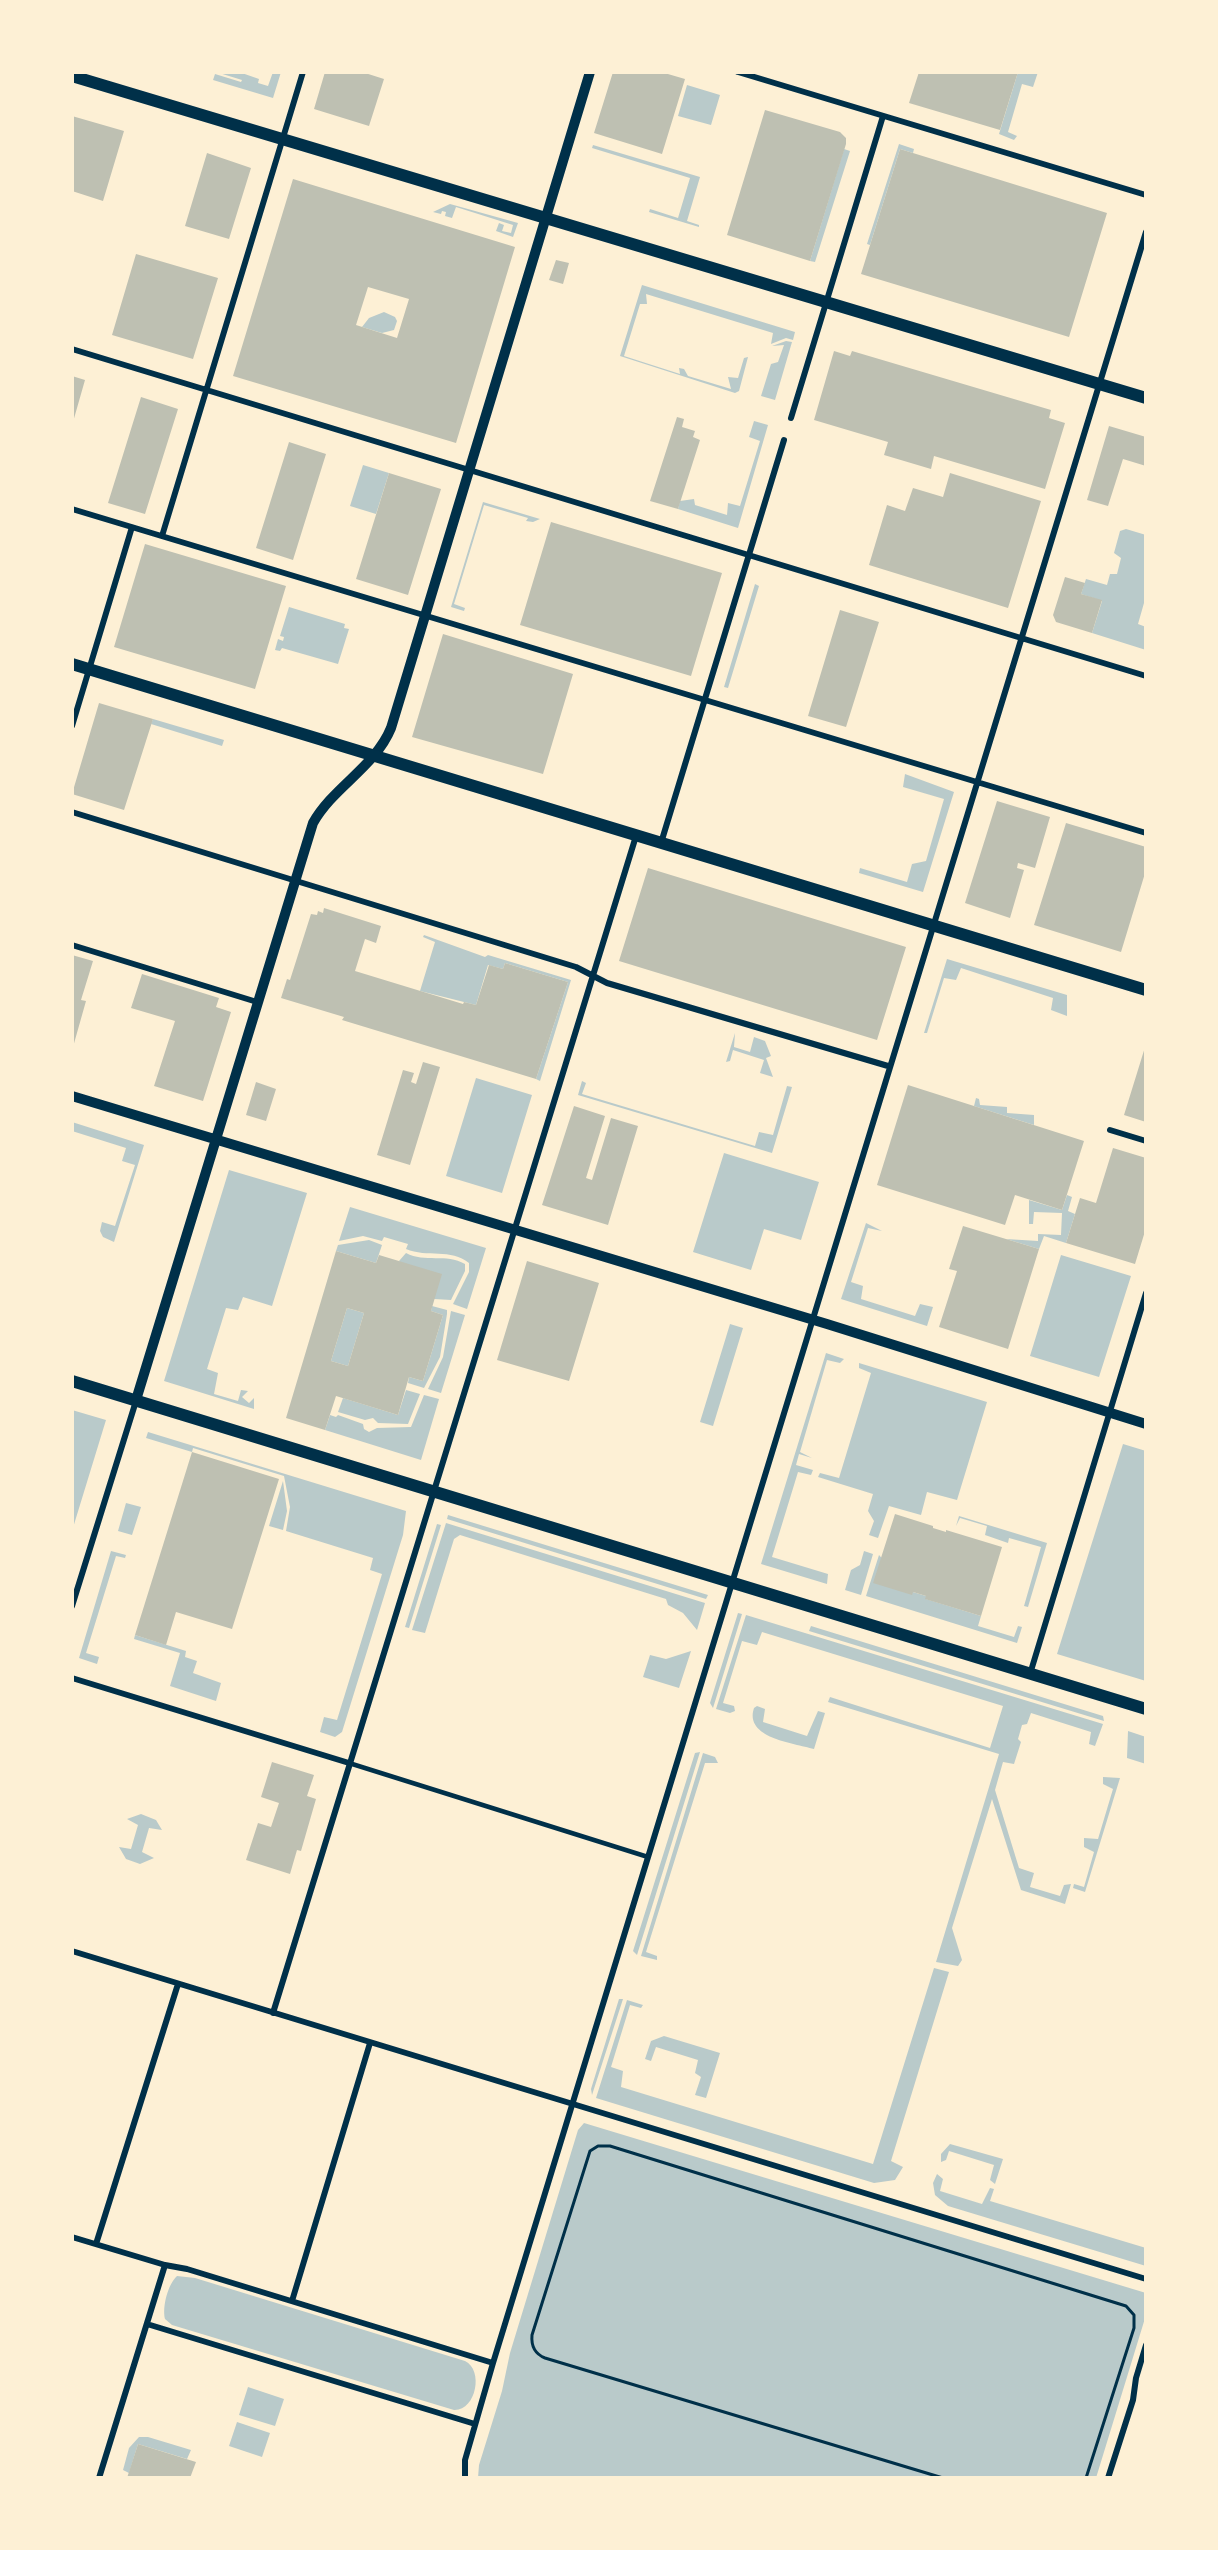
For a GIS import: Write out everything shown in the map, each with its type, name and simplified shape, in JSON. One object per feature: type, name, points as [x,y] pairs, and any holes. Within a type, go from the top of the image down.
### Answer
[{"type":"main road","points":[[72,76],[826,304],[1146,398]]},
{"type":"main road","points":[[72,664],[1146,990]]},
{"type":"main road","points":[[72,1381],[1146,1709]]},
{"type":"street","points":[[162,536],[303,72]]},
{"type":"street","points":[[72,1606],[307,837],[318,814],[375,756],[391,728],[590,72]]},
{"type":"street","points":[[738,72],[1146,195]]},
{"type":"street","points":[[791,418],[883,116]]},
{"type":"street","points":[[465,2478],[465,2460],[493,2363],[888,1066],[978,782],[1146,232]]},
{"type":"street","points":[[72,350],[1146,676]]},
{"type":"street","points":[[661,843],[784,440]]},
{"type":"street","points":[[72,509],[1146,833]]},
{"type":"street","points":[[72,726],[132,527]]},
{"type":"street","points":[[72,812],[561,962],[607,983],[888,1066]]},
{"type":"street","points":[[273,2013],[636,836]]},
{"type":"street","points":[[72,945],[257,1002]]},
{"type":"street","points":[[72,1096],[811,1319],[1146,1424]]},
{"type":"street","points":[[1110,1130],[1146,1141]]},
{"type":"street","points":[[1030,1674],[1146,1293]]},
{"type":"street","points":[[72,1678],[349,1762]]},
{"type":"street","points":[[72,1951],[1146,2279]]},
{"type":"street","points":[[96,2244],[178,1984]]},
{"type":"street","points":[[292,2301],[370,2043]]},
{"type":"street","points":[[72,2237],[165,2265],[187,2269],[493,2363]]},
{"type":"street","points":[[99,2478],[165,2265]]},
{"type":"street","points":[[147,2325],[475,2424]]},
{"type":"street","points":[[1108,2478],[1133,2400],[1136,2378],[1146,2345]]},
{"type":"lane","points":[[349,1762],[648,1857]]},
{"type":"path","points":[[943,2478],[545,2358],[537,2353],[532,2344],[532,2335],[590,2151],[598,2146],[610,2146],[1126,2306],[1134,2315],[1134,2328],[1086,2478]]},
{"type":"shaded area","points":[[216,72],[239,72],[259,79],[258,83],[268,86],[273,72],[281,72],[273,98],[213,80],[215,74],[241,82],[242,80]]},
{"type":"shaded area","points":[[1018,72],[1038,72],[1033,87],[1022,84],[1008,132],[1017,136],[1014,140],[999,134]]},
{"type":"shaded area","points":[[687,85],[720,95],[711,125],[678,116]]},
{"type":"shaded area","points":[[899,144],[914,149],[913,153],[900,149],[870,245],[867,244]]},
{"type":"shaded area","points":[[593,145],[700,177],[687,221],[699,227],[649,212],[650,209],[678,218],[690,178],[592,148]]},
{"type":"shaded area","points":[[844,149],[850,151],[815,262],[810,261]]},
{"type":"shaded area","points":[[450,204],[518,223],[513,237],[496,231],[499,223],[504,225],[502,231],[511,233],[513,225],[456,207],[452,218],[445,216],[446,212],[442,211],[441,214],[433,212]]},
{"type":"shaded area","points":[[642,285],[795,332],[793,340],[786,338],[771,344],[773,333],[646,294],[647,304],[640,304],[624,356],[680,374],[679,368],[684,369],[688,376],[731,389],[728,377],[738,378],[744,358],[748,357],[739,391],[735,393],[620,356]]},
{"type":"shaded area","points":[[384,312],[395,317],[397,321],[394,330],[382,333],[362,327],[369,318]]},
{"type":"shaded area","points":[[786,341],[792,342],[775,400],[761,396],[771,364],[778,362],[784,345],[772,346]]},
{"type":"shaded area","points":[[754,421],[768,425],[738,528],[678,509],[680,501],[694,499],[695,505],[727,515],[728,503],[740,506],[760,441],[749,437]]},
{"type":"shaded area","points":[[363,465],[389,473],[376,514],[350,506]]},
{"type":"shaded area","points":[[483,502],[540,519],[533,522],[526,521],[528,518],[484,505],[454,604],[465,608],[464,611],[451,607]]},
{"type":"shaded area","points":[[1126,529],[1146,535],[1146,596],[1138,624],[1146,627],[1146,650],[1092,633],[1102,601],[1081,594],[1086,579],[1107,585],[1110,574],[1117,574],[1121,558],[1114,553],[1120,531]]},
{"type":"shaded area","points":[[755,584],[759,586],[728,688],[724,687]]},
{"type":"shaded area","points":[[289,607],[345,624],[344,628],[349,629],[338,664],[282,648],[280,651],[275,650],[278,639],[283,641],[284,637],[280,636]]},
{"type":"shaded area","points":[[153,719],[224,740],[222,746],[151,724]]},
{"type":"shaded area","points":[[905,774],[954,792],[923,892],[859,873],[860,868],[907,882],[912,864],[926,861],[944,799],[903,787]]},
{"type":"shaded area","points":[[424,935],[485,957],[488,955],[571,980],[540,1081],[536,1079],[568,982],[505,963],[503,969],[488,965],[476,1005],[420,991],[435,942],[423,937]]},
{"type":"shaded area","points":[[947,959],[1067,995],[1067,1016],[1051,1010],[1053,998],[961,968],[956,980],[944,978],[927,1033],[924,1033]]},
{"type":"shaded area","points":[[735,1033],[734,1047],[750,1052],[754,1037],[765,1041],[771,1056],[766,1058],[773,1077],[760,1073],[764,1060],[733,1050],[730,1061],[726,1062]]},
{"type":"shaded area","points":[[476,1078],[532,1095],[502,1193],[446,1176]]},
{"type":"shaded area","points":[[582,1081],[586,1083],[582,1094],[755,1146],[759,1132],[773,1135],[787,1086],[792,1087],[772,1153],[578,1095]]},
{"type":"shaded area","points":[[976,1098],[979,1099],[980,1105],[1007,1107],[1007,1113],[1034,1115],[1034,1125],[974,1106]]},
{"type":"shaded area","points":[[72,1122],[144,1145],[114,1242],[103,1237],[100,1231],[102,1222],[115,1226],[135,1165],[122,1161],[126,1148],[72,1131]]},
{"type":"shaded area","points":[[724,1153],[819,1182],[801,1240],[764,1229],[751,1270],[693,1252]]},
{"type":"shaded area","points":[[229,1170],[307,1193],[272,1306],[243,1297],[238,1310],[226,1308],[207,1369],[218,1373],[214,1394],[238,1401],[241,1390],[248,1391],[242,1397],[249,1403],[254,1398],[254,1409],[164,1381]]},
{"type":"shaded area","points":[[1067,1195],[1072,1197],[1068,1211],[1075,1214],[1066,1243],[1044,1236],[1039,1249],[1006,1239],[1038,1241],[1038,1234],[1061,1235],[1062,1213],[1034,1212],[1033,1224],[1029,1224],[1029,1200],[1062,1210]]},
{"type":"shaded area","points":[[350,1207],[486,1248],[467,1309],[453,1304],[469,1272],[469,1263],[462,1258],[447,1254],[414,1252],[406,1249],[408,1244],[384,1237],[382,1241],[363,1236],[339,1241]]},
{"type":"shaded area","points":[[866,1223],[882,1231],[868,1228],[851,1282],[863,1286],[861,1299],[915,1316],[920,1304],[933,1307],[927,1326],[841,1299]]},
{"type":"shaded area","points":[[369,1240],[382,1245],[376,1263],[336,1251],[338,1245]]},
{"type":"shaded area","points":[[406,1253],[413,1256],[450,1259],[465,1264],[465,1271],[451,1300],[434,1299],[399,1261]]},
{"type":"shaded area","points":[[1061,1255],[1131,1276],[1099,1377],[1030,1356]]},
{"type":"shaded area","points":[[432,1306],[447,1310],[447,1314],[440,1357],[424,1388],[408,1383],[409,1377],[423,1381],[443,1315],[431,1311]]},
{"type":"shaded area","points":[[347,1308],[364,1313],[348,1366],[331,1361]]},
{"type":"shaded area","points":[[451,1311],[465,1315],[441,1393],[428,1389],[443,1357]]},
{"type":"shaded area","points":[[730,1324],[743,1328],[713,1426],[700,1422]]},
{"type":"shaded area","points":[[826,1353],[844,1359],[840,1363],[827,1360],[800,1452],[812,1458],[799,1454],[796,1465],[813,1470],[811,1475],[798,1472],[772,1557],[828,1574],[827,1584],[761,1564]]},
{"type":"shaded area","points":[[859,1363],[987,1402],[957,1500],[927,1492],[921,1515],[889,1506],[878,1538],[869,1535],[874,1521],[868,1511],[873,1494],[818,1477],[820,1473],[839,1478],[871,1373],[859,1368]]},
{"type":"shaded area","points":[[406,1390],[420,1394],[408,1424],[378,1423],[373,1418],[365,1420],[338,1412],[343,1398],[398,1415]]},
{"type":"shaded area","points":[[424,1395],[439,1399],[421,1460],[325,1430],[330,1415],[336,1417],[338,1415],[363,1424],[364,1429],[369,1432],[377,1428],[411,1427]]},
{"type":"shaded area","points":[[72,1410],[106,1420],[72,1531]]},
{"type":"shaded area","points":[[148,1432],[406,1511],[403,1535],[342,1732],[335,1737],[320,1732],[324,1717],[337,1720],[382,1574],[370,1570],[373,1558],[286,1531],[290,1507],[284,1476],[193,1448],[192,1452],[146,1438]]},
{"type":"shaded area","points":[[1123,1444],[1146,1451],[1146,1681],[1057,1654]]},
{"type":"shaded area","points":[[283,1481],[287,1511],[283,1530],[269,1526]]},
{"type":"shaded area","points":[[126,1503],[141,1507],[132,1535],[118,1531]]},
{"type":"shaded area","points":[[448,1515],[708,1595],[706,1599],[447,1519]]},
{"type":"shaded area","points":[[959,1516],[1047,1543],[1028,1607],[1024,1606],[1041,1547],[1009,1538],[1008,1543],[985,1535],[987,1526],[960,1518],[956,1526]]},
{"type":"shaded area","points":[[446,1523],[705,1603],[697,1630],[683,1613],[668,1605],[666,1599],[460,1535],[454,1539],[425,1633],[412,1630]]},
{"type":"shaded area","points":[[437,1524],[441,1525],[409,1628],[405,1627]]},
{"type":"shaded area","points":[[111,1551],[126,1555],[125,1558],[116,1556],[86,1653],[99,1657],[97,1664],[79,1658]]},
{"type":"shaded area","points":[[864,1551],[873,1554],[861,1595],[845,1590],[851,1570],[860,1565]]},
{"type":"shaded area","points":[[879,1555],[913,1592],[926,1596],[926,1599],[981,1616],[978,1626],[1014,1637],[1018,1626],[1022,1627],[1017,1643],[866,1596]]},
{"type":"shaded area","points":[[738,1613],[742,1614],[713,1708],[710,1703]]},
{"type":"shaded area","points":[[746,1615],[1103,1724],[1095,1746],[1089,1744],[1091,1732],[1031,1713],[1027,1724],[1022,1725],[1018,1739],[1021,1742],[1014,1764],[1003,1762],[995,1790],[1019,1868],[1034,1873],[1030,1887],[1060,1896],[1064,1885],[1071,1884],[1065,1904],[1021,1890],[992,1799],[952,1928],[962,1960],[958,1966],[936,1962],[999,1754],[828,1702],[830,1697],[990,1748],[1003,1706],[762,1632],[757,1645],[742,1641],[723,1703],[734,1706],[735,1711],[730,1713],[716,1709]]},
{"type":"shaded area","points":[[811,1626],[1103,1716],[1104,1721],[809,1631]]},
{"type":"shaded area","points":[[135,1635],[186,1651],[185,1657],[197,1661],[193,1673],[221,1683],[216,1701],[170,1686],[180,1653],[134,1639]]},
{"type":"shaded area","points":[[691,1651],[679,1688],[643,1677],[650,1655],[666,1659]]},
{"type":"shaded area","points":[[757,1706],[765,1709],[763,1722],[807,1736],[818,1711],[825,1713],[814,1749],[772,1738],[763,1733],[756,1726],[753,1718],[754,1708]]},
{"type":"shaded area","points":[[1128,1731],[1146,1737],[1146,1764],[1127,1758]]},
{"type":"shaded area","points":[[700,1752],[637,1955],[633,1951],[695,1753]]},
{"type":"shaded area","points":[[703,1753],[715,1757],[718,1763],[705,1763],[646,1952],[657,1956],[657,1960],[641,1956]]},
{"type":"shaded area","points":[[1103,1777],[1120,1778],[1085,1892],[1073,1888],[1074,1884],[1084,1887],[1094,1852],[1084,1847],[1084,1838],[1098,1839],[1113,1789],[1103,1784]]},
{"type":"shaded area","points":[[141,1814],[156,1820],[162,1830],[149,1828],[142,1852],[154,1858],[140,1864],[126,1859],[119,1847],[131,1849],[138,1825],[127,1819]]},
{"type":"shaded area","points":[[934,1968],[949,1972],[891,2161],[903,2167],[895,2180],[874,2183],[596,2098],[627,2000],[643,2005],[641,2008],[630,2005],[611,2067],[623,2071],[621,2087],[873,2164]]},
{"type":"shaded area","points":[[619,1999],[623,1999],[592,2095],[591,2089]]},
{"type":"shaded area","points":[[664,2036],[720,2053],[706,2098],[695,2095],[701,2077],[695,2073],[698,2060],[656,2047],[651,2061],[645,2059],[651,2041]]},
{"type":"shaded area","points":[[584,2123],[1146,2293],[1146,2315],[1096,2478],[478,2478],[479,2465],[502,2391],[510,2353],[578,2130]]},
{"type":"shaded area","points":[[950,2144],[1003,2159],[995,2184],[990,2180],[994,2165],[949,2151],[946,2160],[941,2162],[941,2154]]},
{"type":"shaded area","points":[[937,2174],[943,2179],[940,2191],[982,2204],[990,2188],[994,2189],[990,2201],[1146,2248],[1146,2266],[948,2206],[935,2195],[933,2183]]},
{"type":"shaded area","points":[[177,2276],[195,2278],[465,2361],[471,2366],[476,2381],[472,2397],[462,2409],[454,2410],[172,2325],[165,2319],[164,2308],[168,2290]]},
{"type":"shaded area","points":[[248,2387],[284,2399],[275,2426],[239,2415]]},
{"type":"shaded area","points":[[237,2422],[270,2433],[262,2457],[229,2446]]},
{"type":"shaded area","points":[[139,2437],[148,2437],[191,2450],[187,2459],[138,2444],[129,2473],[123,2470],[129,2448]]},
{"type":"building","points":[[325,72],[362,72],[384,79],[369,126],[314,109]]},
{"type":"building","points":[[613,72],[661,72],[685,79],[662,154],[594,133]]},
{"type":"building","points":[[919,72],[1018,72],[1000,130],[909,103]]},
{"type":"building","points":[[765,110],[840,132],[846,138],[810,261],[727,235]]},
{"type":"building","points":[[72,116],[124,131],[103,201],[72,191]]},
{"type":"building","points":[[900,149],[1107,213],[1069,337],[861,274]]},
{"type":"building","points":[[207,153],[251,168],[229,239],[185,226]]},
{"type":"building","points":[[293,179],[515,247],[456,443],[233,376]],"holes":[[[368,287],[409,299],[397,338],[356,325]]]},
{"type":"building","points":[[136,254],[218,278],[193,359],[112,335]]},
{"type":"building","points":[[556,260],[569,263],[563,284],[549,280]]},
{"type":"building","points":[[834,351],[850,356],[852,351],[1051,410],[1049,418],[1065,423],[1045,489],[934,456],[931,469],[884,455],[888,442],[814,420]]},
{"type":"building","points":[[72,376],[85,380],[73,422],[72,422]]},
{"type":"building","points":[[141,397],[178,409],[145,514],[108,503]]},
{"type":"building","points":[[677,417],[684,419],[682,427],[695,431],[693,437],[700,440],[678,509],[650,501]]},
{"type":"building","points":[[1109,426],[1146,437],[1146,466],[1123,459],[1108,506],[1087,500]]},
{"type":"building","points":[[289,442],[326,454],[293,560],[256,548]]},
{"type":"building","points":[[389,473],[441,489],[408,595],[356,579]]},
{"type":"building","points":[[950,473],[1041,501],[1008,608],[869,565],[887,505],[905,511],[913,488],[943,497]]},
{"type":"building","points":[[551,522],[722,573],[691,676],[520,625]]},
{"type":"building","points":[[145,544],[286,586],[255,689],[114,647]]},
{"type":"building","points":[[1065,577],[1085,583],[1081,594],[1102,600],[1092,633],[1056,622],[1053,615]]},
{"type":"building","points":[[840,610],[879,622],[846,727],[808,716]]},
{"type":"building","points":[[443,634],[573,674],[543,774],[412,737]]},
{"type":"building","points":[[99,703],[153,719],[124,810],[72,794]]},
{"type":"building","points":[[997,801],[1050,817],[1035,868],[1018,863],[1017,868],[1024,870],[1010,918],[965,903]]},
{"type":"building","points":[[1066,823],[1146,847],[1146,870],[1121,952],[1034,925]]},
{"type":"building","points":[[648,868],[906,947],[877,1040],[619,961]]},
{"type":"building","points":[[324,908],[381,926],[376,943],[365,939],[355,971],[463,1004],[464,1002],[476,1005],[489,965],[503,969],[505,963],[568,982],[536,1079],[342,1020],[344,1017],[281,998],[287,979],[290,980],[311,914],[317,915],[318,911],[323,913]]},
{"type":"building","points":[[72,955],[93,961],[81,1000],[86,1001],[73,1047]]},
{"type":"building","points":[[142,974],[219,998],[216,1007],[231,1012],[203,1101],[154,1086],[175,1021],[131,1008]]},
{"type":"building","points":[[1146,1044],[1146,1122],[1124,1115]]},
{"type":"building","points":[[423,1062],[440,1067],[410,1165],[377,1155],[403,1070],[414,1073],[411,1082],[416,1084]]},
{"type":"building","points":[[256,1082],[276,1089],[266,1121],[246,1115]]},
{"type":"building","points":[[908,1085],[1084,1141],[1062,1210],[1015,1195],[1005,1225],[877,1185]]},
{"type":"building","points":[[574,1106],[605,1116],[586,1178],[592,1180],[611,1118],[638,1126],[608,1225],[542,1205]]},
{"type":"building","points":[[1113,1148],[1146,1158],[1146,1228],[1135,1264],[1066,1243],[1080,1198],[1096,1203]]},
{"type":"building","points":[[963,1226],[1039,1249],[1008,1349],[939,1327],[957,1271],[949,1269]]},
{"type":"building","points":[[336,1251],[376,1263],[379,1255],[442,1274],[431,1311],[443,1315],[423,1381],[409,1377],[398,1415],[336,1396],[325,1430],[286,1418]],"holes":[[[347,1308],[364,1313],[348,1366],[331,1361]]]},
{"type":"building","points":[[527,1261],[599,1283],[569,1381],[497,1360]]},
{"type":"building","points":[[192,1452],[279,1479],[232,1629],[176,1612],[166,1645],[135,1635]]},
{"type":"building","points":[[895,1514],[933,1526],[933,1528],[1002,1547],[981,1616],[925,1599],[926,1596],[913,1592],[912,1595],[873,1583]]},
{"type":"building","points":[[272,1762],[314,1775],[307,1796],[316,1799],[301,1851],[297,1850],[290,1874],[246,1860],[258,1823],[271,1827],[279,1803],[261,1797]]},
{"type":"building","points":[[138,2444],[196,2462],[190,2478],[127,2478]]}]
